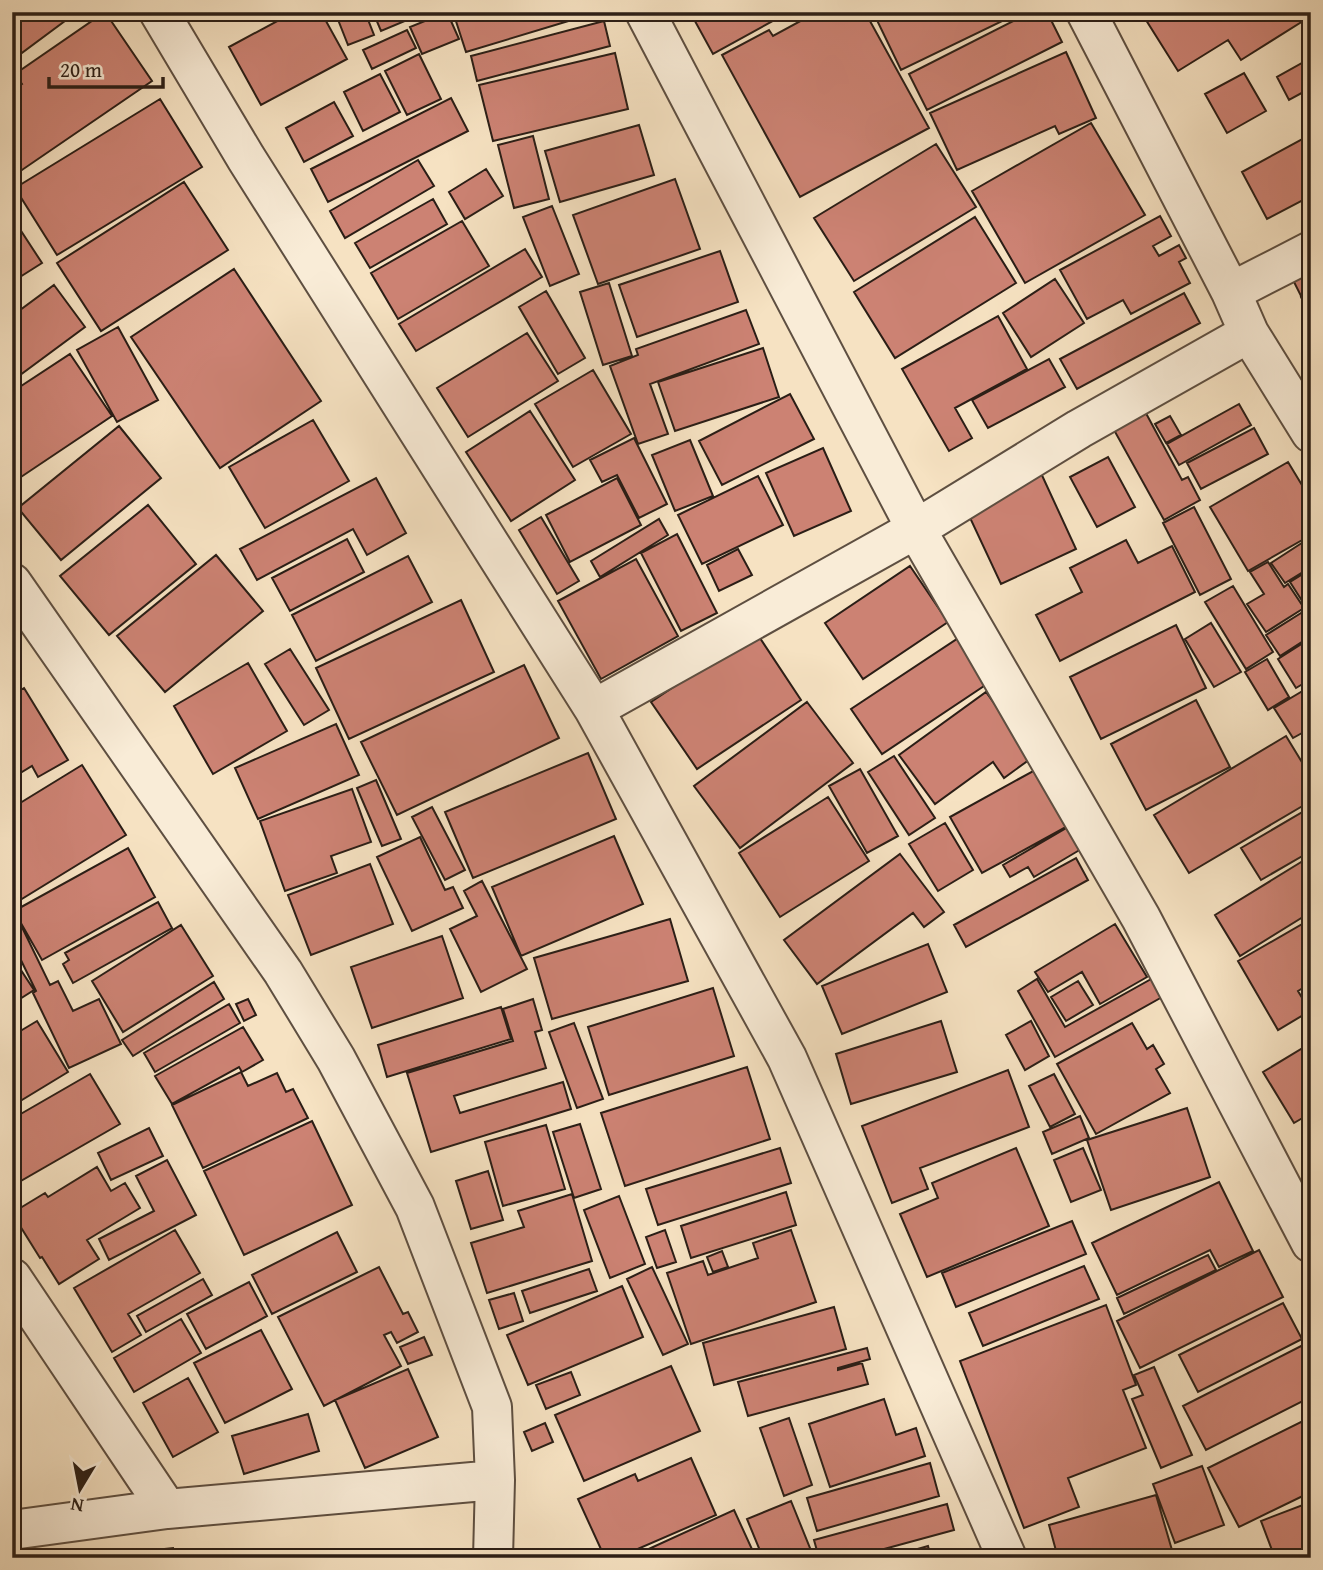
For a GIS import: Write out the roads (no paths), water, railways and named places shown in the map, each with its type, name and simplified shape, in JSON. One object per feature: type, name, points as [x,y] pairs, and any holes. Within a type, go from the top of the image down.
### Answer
[{"type":"street","points":[[159,12],[246,158],[594,709],[787,1058],[1007,1558]]},
{"type":"street","points":[[645,12],[916,528],[1141,918],[1311,1243]]},
{"type":"street","points":[[1086,12],[1249,333],[1311,433]]},
{"type":"street","points":[[1230,292],[1311,251]]},
{"type":"street","points":[[594,709],[916,528],[1079,429],[1249,333]]},
{"type":"street","points":[[12,583],[283,972],[336,1059],[415,1207],[492,1406],[495,1480],[493,1558]]},
{"type":"street","points":[[12,1278],[167,1509]]},
{"type":"street","points":[[12,1530],[167,1509],[495,1480]]}]
